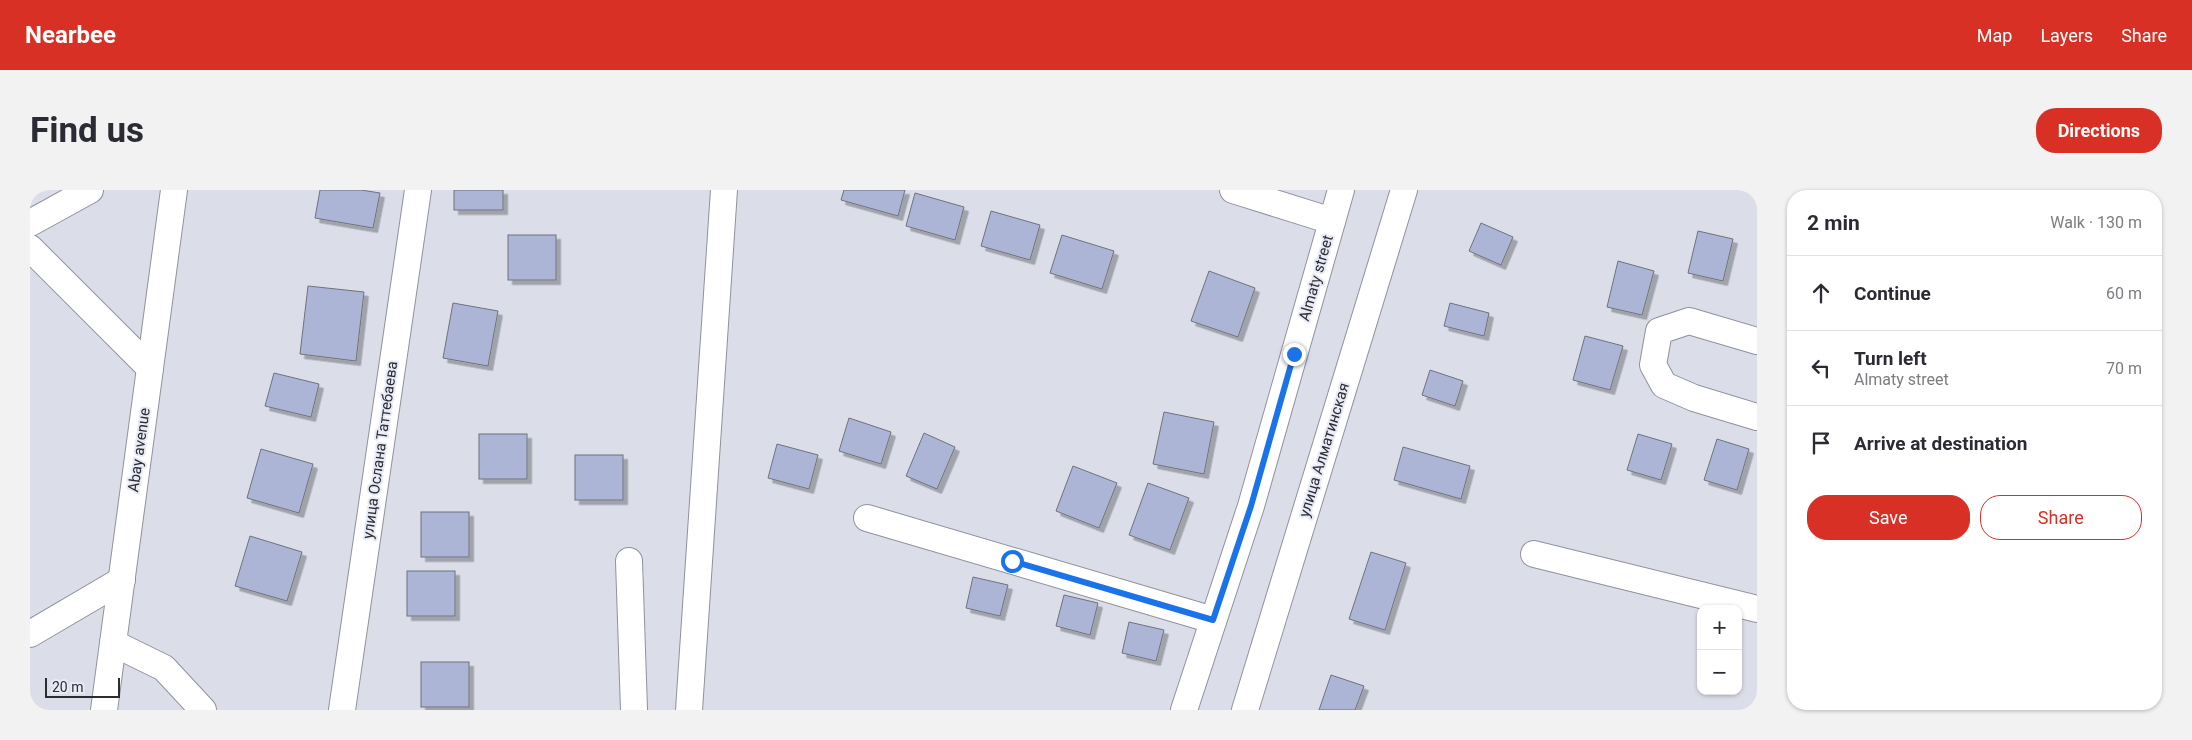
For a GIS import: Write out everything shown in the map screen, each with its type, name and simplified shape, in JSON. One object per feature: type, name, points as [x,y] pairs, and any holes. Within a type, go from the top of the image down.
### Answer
[{"type":"street","points":[[30,223],[90,190]]},
{"type":"street","name":"Abay avenue","points":[[104,710],[174,190]]},
{"type":"street","name":"улица Ослана Таттебаева","points":[[342,710],[418,190]]},
{"type":"street","points":[[689,710],[724,190]]},
{"type":"street","points":[[1233,190],[1332,221]]},
{"type":"street","name":"Almaty street","points":[[1184,710],[1251,506],[1341,190]]},
{"type":"street","name":"улица Алматинская","points":[[1245,710],[1404,190]]},
{"type":"street","points":[[30,248],[150,368]]},
{"type":"street","points":[[1757,341],[1689,321],[1659,331],[1653,365],[1664,385],[1694,398],[1757,417]]},
{"type":"street","points":[[866,518],[1213,620]]},
{"type":"street","points":[[1534,554],[1757,609]]},
{"type":"street","points":[[629,561],[634,710]]},
{"type":"street","points":[[30,634],[122,580]]},
{"type":"street","points":[[113,643],[164,668],[203,710]]},
{"type":"building","points":[[320,190],[361,190],[380,193],[373,228],[315,218]]},
{"type":"building","points":[[454,190],[503,190],[503,210],[454,210]]},
{"type":"building","points":[[844,190],[905,190],[898,216],[841,200]]},
{"type":"building","points":[[915,193],[964,207],[955,240],[906,226]]},
{"type":"building","points":[[991,211],[1040,225],[1030,260],[981,246]]},
{"type":"building","points":[[1481,223],[1513,237],[1501,265],[1469,251]]},
{"type":"building","points":[[1698,231],[1733,239],[1723,281],[1688,273]]},
{"type":"building","points":[[508,235],[556,235],[556,280],[508,280]]},
{"type":"building","points":[[1062,235],[1114,251],[1102,289],[1050,273]]},
{"type":"building","points":[[1618,261],[1654,271],[1642,315],[1607,307]]},
{"type":"building","points":[[1209,271],[1255,288],[1238,337],[1191,321]]},
{"type":"building","points":[[308,286],[364,292],[356,361],[300,354]]},
{"type":"building","points":[[453,303],[498,311],[488,366],[443,358]]},
{"type":"building","points":[[1450,303],[1489,313],[1484,336],[1444,326]]},
{"type":"building","points":[[1585,336],[1623,346],[1610,390],[1573,380]]},
{"type":"building","points":[[1430,370],[1463,381],[1455,406],[1422,395]]},
{"type":"building","points":[[274,373],[319,384],[311,417],[265,406]]},
{"type":"building","points":[[1164,412],[1214,422],[1204,474],[1153,464]]},
{"type":"building","points":[[849,418],[891,432],[881,464],[839,451]]},
{"type":"building","points":[[924,433],[955,447],[937,489],[906,476]]},
{"type":"building","points":[[479,434],[527,434],[527,479],[479,479]]},
{"type":"building","points":[[1638,434],[1672,444],[1661,480],[1627,470]]},
{"type":"building","points":[[1717,439],[1749,449],[1737,490],[1704,480]]},
{"type":"building","points":[[777,444],[818,455],[809,489],[768,478]]},
{"type":"building","points":[[1403,447],[1470,466],[1461,499],[1394,480]]},
{"type":"building","points":[[261,449],[313,464],[299,513],[247,498]]},
{"type":"building","points":[[575,455],[623,455],[623,500],[575,500]]},
{"type":"building","points":[[1073,466],[1117,483],[1099,528],[1056,511]]},
{"type":"building","points":[[1148,483],[1189,498],[1170,550],[1129,535]]},
{"type":"building","points":[[421,512],[469,512],[469,557],[421,557]]},
{"type":"building","points":[[250,536],[302,552],[287,601],[235,586]]},
{"type":"building","points":[[1371,552],[1406,563],[1385,630],[1349,619]]},
{"type":"building","points":[[407,571],[455,571],[455,616],[407,616]]},
{"type":"building","points":[[973,577],[1008,585],[1000,616],[966,608]]},
{"type":"building","points":[[1064,595],[1098,603],[1090,635],[1056,626]]},
{"type":"building","points":[[1129,622],[1164,630],[1156,661],[1122,653]]},
{"type":"building","points":[[421,662],[469,662],[469,707],[421,707]]},
{"type":"building","points":[[1331,675],[1364,686],[1355,710],[1319,710]]},
{"type":"route","points":[[1012,561],[1213,620],[1251,506],[1294,354]]}]
